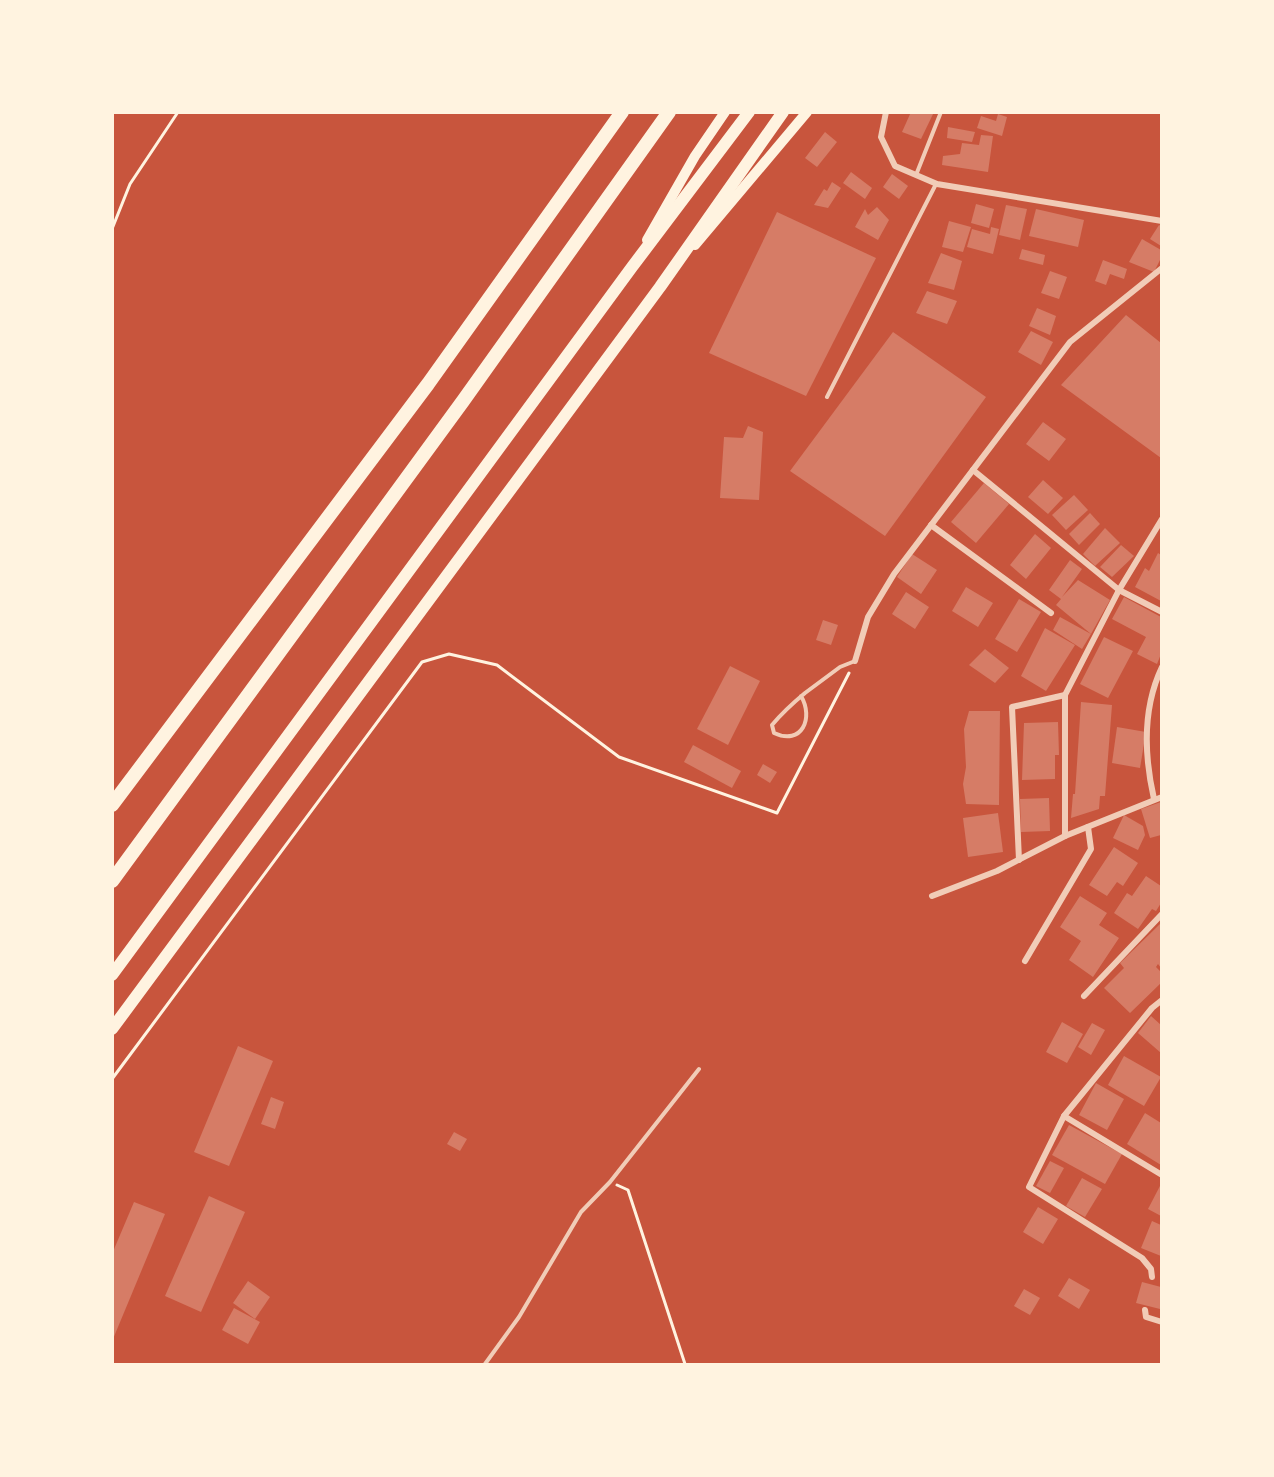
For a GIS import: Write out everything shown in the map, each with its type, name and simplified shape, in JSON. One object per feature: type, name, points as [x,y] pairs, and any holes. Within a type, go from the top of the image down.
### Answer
[{"type":"highway","points":[[112,805],[428,384],[622,112]]},
{"type":"highway","points":[[112,881],[463,401],[669,112]]},
{"type":"highway","points":[[112,975],[632,267],[749,112]]},
{"type":"highway","points":[[112,1029],[660,287],[783,112]]},
{"type":"main road","points":[[632,267],[695,156],[725,112]]},
{"type":"main road","points":[[660,287],[807,112]]},
{"type":"street","points":[[886,112],[881,137],[895,166],[937,184],[1161,221]]},
{"type":"street","points":[[855,661],[868,617],[894,574],[1070,342],[1161,268]]},
{"type":"street","points":[[973,470],[1119,590],[1161,612]]},
{"type":"street","points":[[1065,836],[1065,695],[1119,590],[1161,519]]},
{"type":"street","points":[[932,525],[1051,613]]},
{"type":"street","points":[[1154,799],[1148,772],[1147,711],[1152,687],[1161,667]]},
{"type":"street","points":[[1019,860],[1012,707],[1065,695]]},
{"type":"street","points":[[932,896],[1019,860],[1065,836],[1161,797]]},
{"type":"street","points":[[1025,961],[1091,849],[1088,827]]},
{"type":"street","points":[[1083,996],[1161,914]]},
{"type":"street","points":[[1152,1277],[1151,1269],[1142,1258],[1029,1187],[1064,1116],[1161,1000]]},
{"type":"street","points":[[1064,1116],[1161,1175]]},
{"type":"street","points":[[1145,1310],[1146,1317],[1161,1322]]},
{"type":"lane","points":[[916,175],[941,112]]},
{"type":"lane","points":[[827,397],[937,184]]},
{"type":"lane","points":[[801,696],[806,704],[807,716],[802,729],[788,738],[774,733],[772,725],[801,696],[840,667],[855,661]]},
{"type":"lane","points":[[485,1365],[519,1317],[581,1212],[610,1182],[699,1069]]},
{"type":"path","points":[[112,229],[130,184],[178,112]]},
{"type":"path","points":[[112,1079],[422,662],[449,654],[497,665],[619,757],[777,813],[855,661]]},
{"type":"path","points":[[610,1182],[628,1190],[685,1365]]},
{"type":"building","points":[[911,112],[934,112],[921,139],[902,132]]},
{"type":"building","points":[[998,114],[1007,117],[1002,136],[977,128],[981,116],[996,121]]},
{"type":"building","points":[[948,127],[975,132],[972,142],[947,138]]},
{"type":"building","points":[[825,132],[837,142],[817,167],[805,158]]},
{"type":"building","points":[[981,135],[993,136],[988,172],[942,165],[943,156],[960,154],[962,143],[979,145]]},
{"type":"building","points":[[851,172],[872,188],[865,199],[843,183]]},
{"type":"building","points":[[892,174],[908,186],[899,199],[883,187]]},
{"type":"building","points":[[832,182],[841,188],[828,208],[814,205],[824,189],[827,191]]},
{"type":"building","points":[[976,204],[994,209],[989,228],[971,223]]},
{"type":"building","points":[[1006,205],[1027,209],[1020,240],[999,235]]},
{"type":"building","points":[[877,207],[889,220],[878,240],[855,227],[865,209],[868,215]]},
{"type":"building","points":[[1036,209],[1084,220],[1078,247],[1029,236]]},
{"type":"building","points":[[777,212],[876,258],[806,396],[709,353]]},
{"type":"building","points":[[949,221],[971,227],[963,252],[942,247]]},
{"type":"building","points":[[1159,225],[1161,226],[1161,246],[1150,239]]},
{"type":"building","points":[[991,227],[999,229],[993,254],[967,247],[972,229],[990,234]]},
{"type":"building","points":[[1142,239],[1161,250],[1161,258],[1154,272],[1129,262]]},
{"type":"building","points":[[1022,249],[1045,255],[1043,265],[1019,259]]},
{"type":"building","points":[[941,253],[962,261],[954,290],[928,283]]},
{"type":"building","points":[[1103,260],[1127,269],[1124,279],[1110,274],[1106,285],[1095,281]]},
{"type":"building","points":[[1050,271],[1067,277],[1059,299],[1041,293]]},
{"type":"building","points":[[927,291],[957,301],[947,324],[916,313]]},
{"type":"building","points":[[1037,308],[1056,316],[1050,335],[1029,326]]},
{"type":"building","points":[[1126,315],[1161,343],[1161,458],[1061,385]]},
{"type":"building","points":[[1031,331],[1053,342],[1041,365],[1018,352]]},
{"type":"building","points":[[893,332],[986,397],[885,536],[790,471]]},
{"type":"building","points":[[1043,422],[1066,439],[1049,461],[1026,444]]},
{"type":"building","points":[[748,426],[763,432],[759,500],[720,498],[724,437],[743,438]]},
{"type":"building","points":[[1043,480],[1063,498],[1048,514],[1028,497]]},
{"type":"building","points":[[984,483],[1009,504],[976,543],[951,522]]},
{"type":"building","points":[[1074,495],[1088,510],[1066,530],[1052,515]]},
{"type":"building","points":[[1090,513],[1100,524],[1079,545],[1069,534]]},
{"type":"building","points":[[1105,528],[1120,543],[1095,566],[1083,554]]},
{"type":"building","points":[[1035,534],[1051,548],[1026,579],[1010,565]]},
{"type":"building","points":[[1121,545],[1134,556],[1112,577],[1100,567]]},
{"type":"building","points":[[1158,553],[1161,555],[1161,601],[1135,587],[1145,568],[1149,571]]},
{"type":"building","points":[[912,554],[937,570],[921,594],[897,577]]},
{"type":"building","points":[[1070,560],[1082,569],[1062,597],[1078,580],[1110,600],[1091,634],[1056,605],[1061,599],[1049,590]]},
{"type":"building","points":[[966,587],[993,603],[978,627],[952,611]]},
{"type":"building","points":[[906,592],[929,607],[915,629],[892,614]]},
{"type":"building","points":[[1124,597],[1161,617],[1161,654],[1157,664],[1137,654],[1146,637],[1112,619]]},
{"type":"building","points":[[1019,599],[1041,612],[1017,652],[995,639]]},
{"type":"building","points":[[1060,617],[1091,634],[1082,649],[1053,630]]},
{"type":"building","points":[[823,620],[838,625],[831,645],[816,640]]},
{"type":"building","points":[[1045,628],[1075,645],[1046,691],[1021,676]]},
{"type":"building","points":[[1104,637],[1133,651],[1108,698],[1080,684]]},
{"type":"building","points":[[985,649],[1009,668],[995,683],[969,665]]},
{"type":"building","points":[[730,666],[760,681],[728,745],[697,729]]},
{"type":"building","points":[[1081,702],[1112,705],[1105,796],[1100,796],[1099,809],[1071,818],[1073,794],[1075,794]]},
{"type":"building","points":[[969,711],[1000,711],[999,805],[966,804],[963,784],[966,767],[964,729]]},
{"type":"building","points":[[1058,722],[1059,755],[1055,755],[1055,779],[1022,780],[1024,723]]},
{"type":"building","points":[[1117,727],[1146,732],[1140,768],[1112,763]]},
{"type":"building","points":[[693,745],[741,771],[732,788],[684,762]]},
{"type":"building","points":[[763,764],[777,772],[770,783],[757,775]]},
{"type":"building","points":[[1049,798],[1050,831],[1021,832],[1020,799]]},
{"type":"building","points":[[1161,802],[1161,835],[1150,838],[1141,809]]},
{"type":"building","points":[[998,813],[1003,852],[968,857],[963,818]]},
{"type":"building","points":[[1124,815],[1143,826],[1145,835],[1138,850],[1113,838]]},
{"type":"building","points":[[1114,847],[1138,863],[1123,886],[1117,882],[1107,896],[1089,885]]},
{"type":"building","points":[[1146,876],[1161,886],[1161,903],[1156,911],[1152,909],[1138,929],[1114,913],[1127,893],[1132,896]]},
{"type":"building","points":[[1080,896],[1107,913],[1099,925],[1119,938],[1093,977],[1069,960],[1081,941],[1060,927]]},
{"type":"building","points":[[1161,923],[1161,968],[1158,964],[1156,967],[1161,972],[1161,983],[1130,1013],[1104,988],[1124,968],[1120,963]]},
{"type":"building","points":[[1151,1016],[1161,1025],[1161,1053],[1138,1033]]},
{"type":"building","points":[[1062,1022],[1083,1034],[1067,1063],[1046,1052]]},
{"type":"building","points":[[1092,1023],[1105,1030],[1091,1055],[1078,1047]]},
{"type":"building","points":[[238,1046],[273,1061],[229,1166],[194,1152]]},
{"type":"building","points":[[1124,1056],[1161,1077],[1144,1106],[1108,1085]]},
{"type":"building","points":[[1096,1083],[1124,1099],[1107,1130],[1079,1115]]},
{"type":"building","points":[[271,1097],[284,1102],[275,1129],[261,1124]]},
{"type":"building","points":[[1145,1113],[1161,1123],[1161,1165],[1127,1144]]},
{"type":"building","points":[[1069,1125],[1122,1154],[1105,1184],[1052,1155]]},
{"type":"building","points":[[454,1132],[467,1139],[460,1151],[447,1144]]},
{"type":"building","points":[[1050,1161],[1064,1168],[1050,1193],[1036,1186]]},
{"type":"building","points":[[1082,1178],[1102,1189],[1085,1217],[1066,1206]]},
{"type":"building","points":[[1161,1184],[1161,1216],[1148,1209]]},
{"type":"building","points":[[209,1196],[245,1212],[201,1312],[165,1296]]},
{"type":"building","points":[[134,1202],[165,1214],[113,1339],[112,1254]]},
{"type":"building","points":[[1038,1207],[1058,1219],[1043,1244],[1023,1232]]},
{"type":"building","points":[[1152,1221],[1161,1225],[1161,1256],[1141,1248]]},
{"type":"building","points":[[1069,1278],[1090,1290],[1079,1309],[1058,1296]]},
{"type":"building","points":[[248,1281],[270,1297],[255,1319],[233,1303]]},
{"type":"building","points":[[1142,1282],[1161,1287],[1160,1309],[1136,1303]]},
{"type":"building","points":[[1024,1289],[1040,1298],[1030,1315],[1014,1306]]},
{"type":"building","points":[[234,1308],[260,1322],[248,1344],[222,1330]]}]
